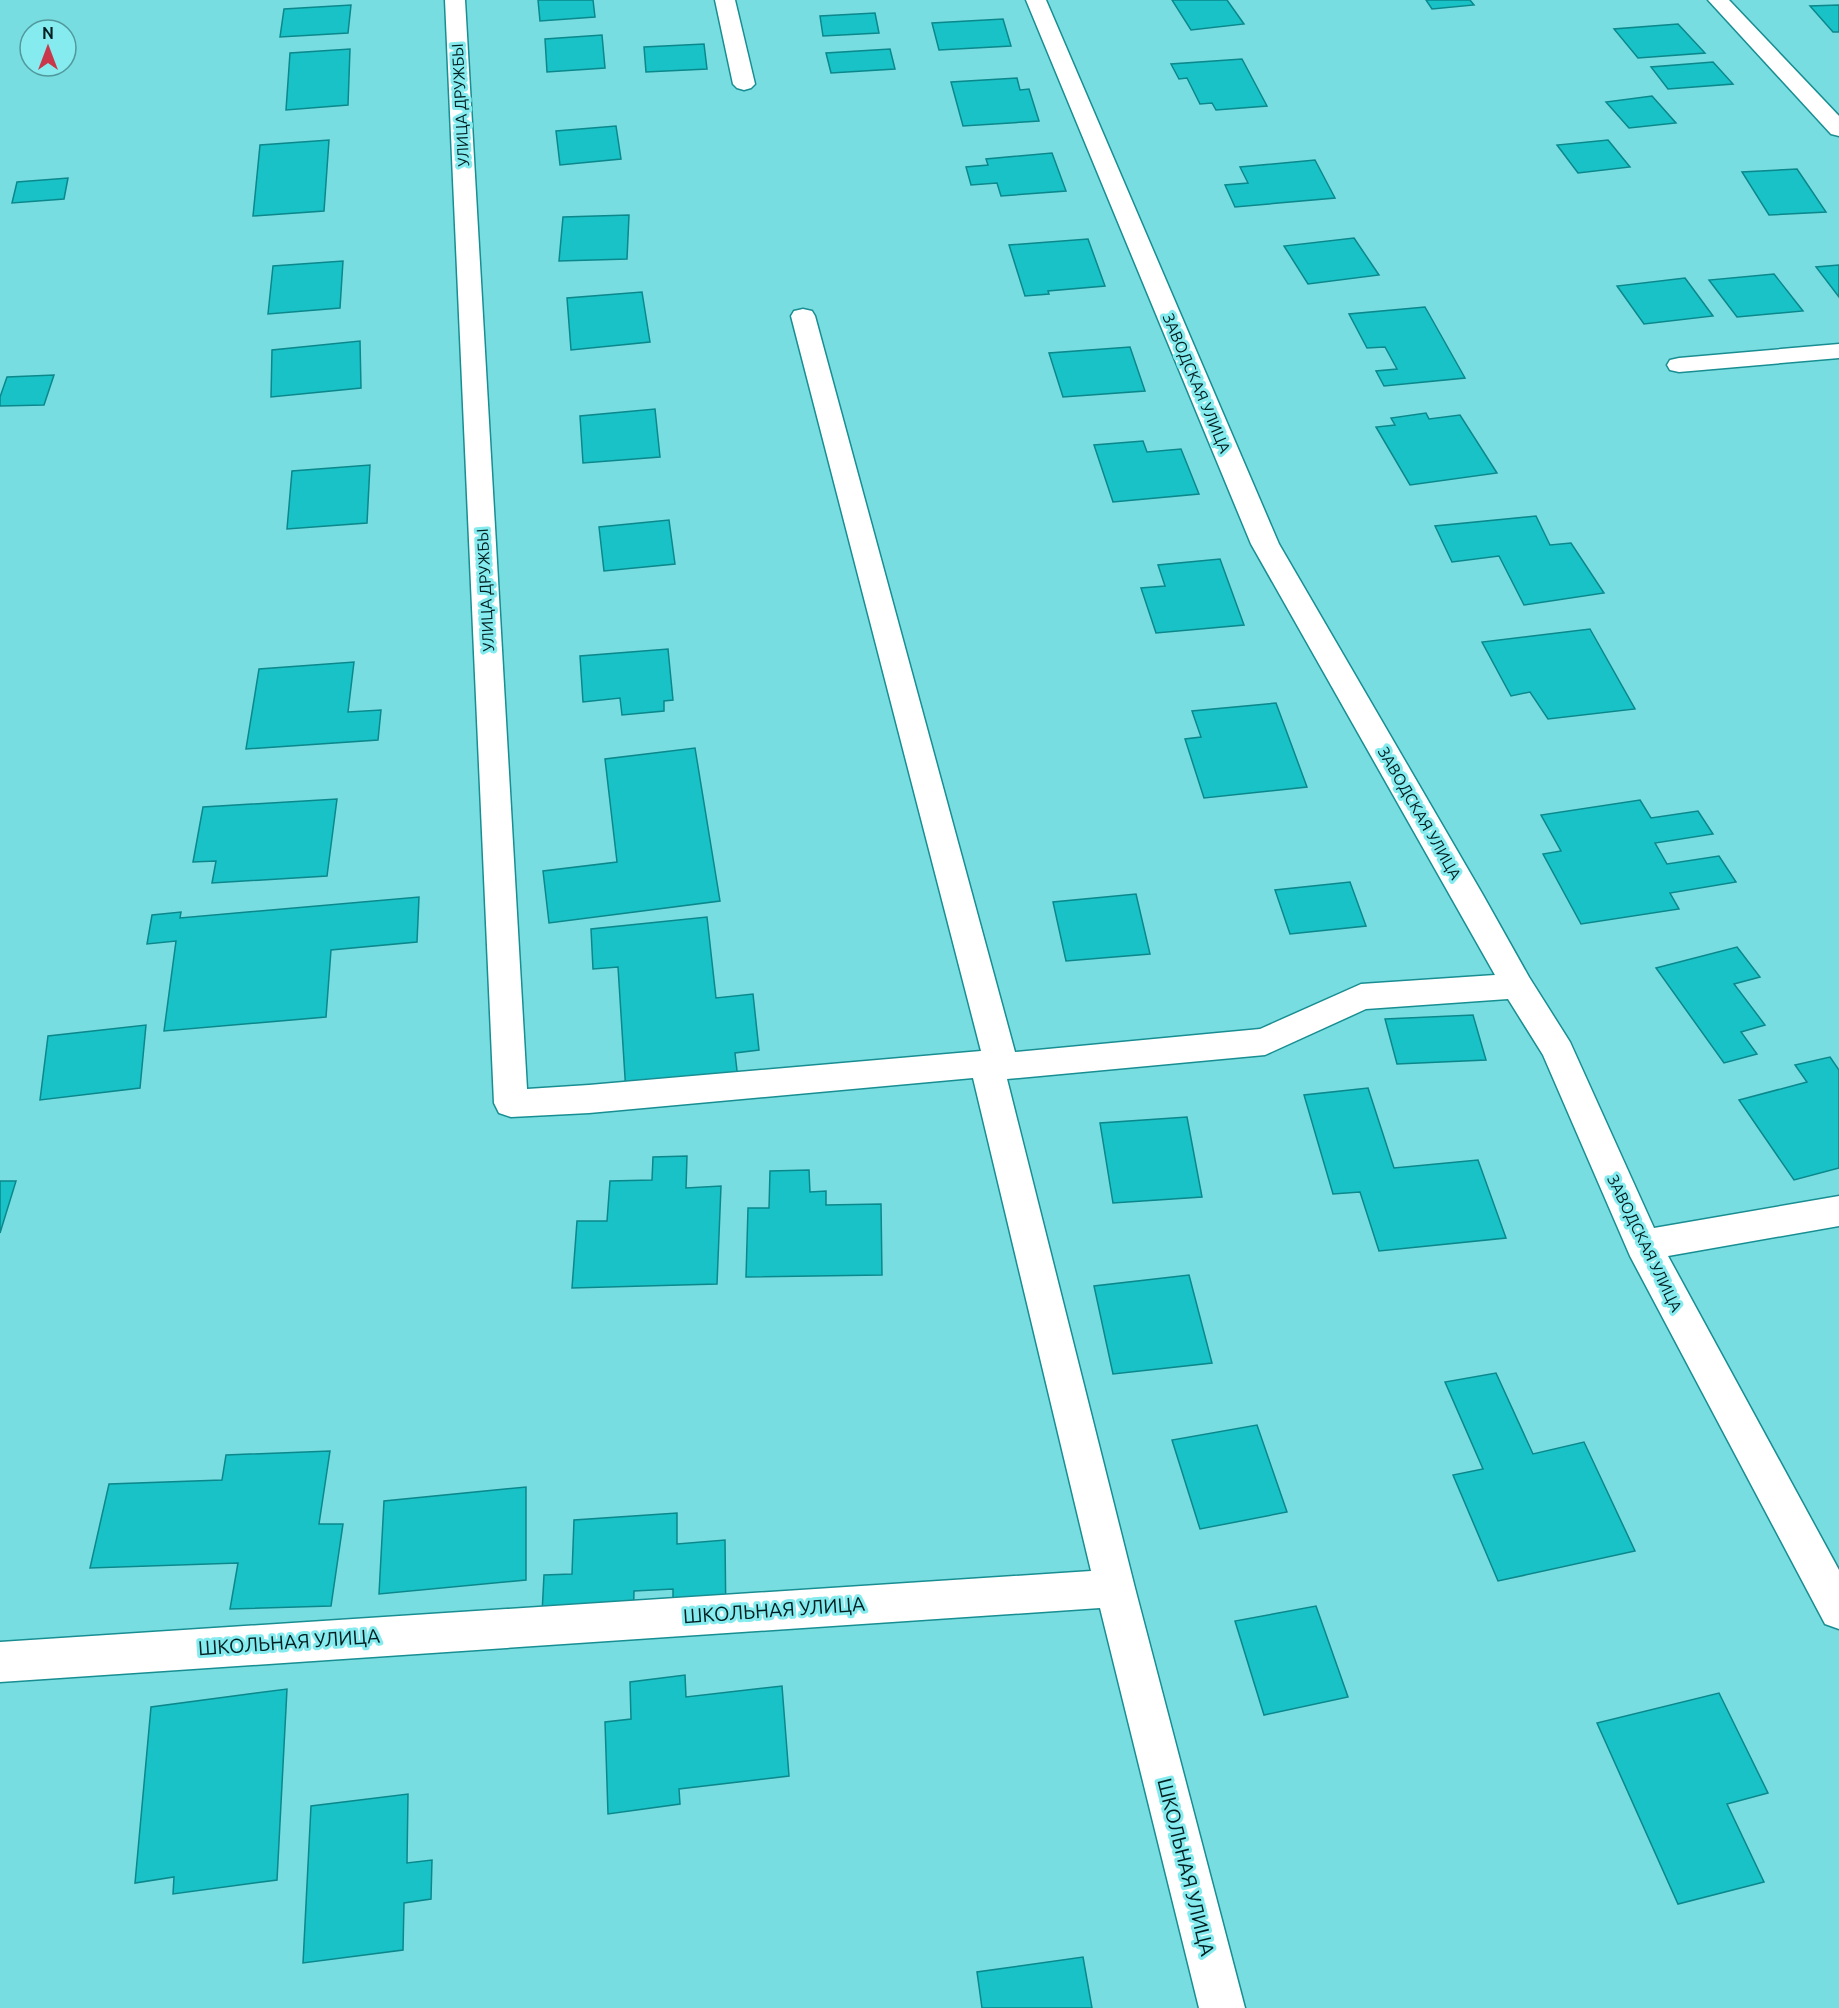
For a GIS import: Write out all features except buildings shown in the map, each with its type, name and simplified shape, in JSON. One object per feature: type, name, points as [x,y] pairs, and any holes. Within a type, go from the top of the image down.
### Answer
[{"type":"street","name":"УЛИЦА ДРУЖБЫ","points":[[455,0],[511,1103],[589,1099],[994,1065]]},
{"type":"street","points":[[725,0],[744,84]]},
{"type":"street","name":"ЗАВОДСКАЯ УЛИЦА","points":[[1036,0],[1265,544],[1472,903],[1517,986],[1558,1050],[1642,1245],[1839,1610]]},
{"type":"street","points":[[1718,0],[1839,129]]},
{"type":"street","points":[[803,316],[994,1065],[1114,1588]]},
{"type":"street","points":[[1679,365],[1839,351]]},
{"type":"street","points":[[994,1065],[1265,1042],[1361,997],[1517,986]]},
{"type":"street","points":[[1642,1245],[1839,1212]]},
{"type":"street","name":"ШКОЛЬНАЯ УЛИЦА","points":[[0,1662],[1114,1588],[1222,2008]]}]
